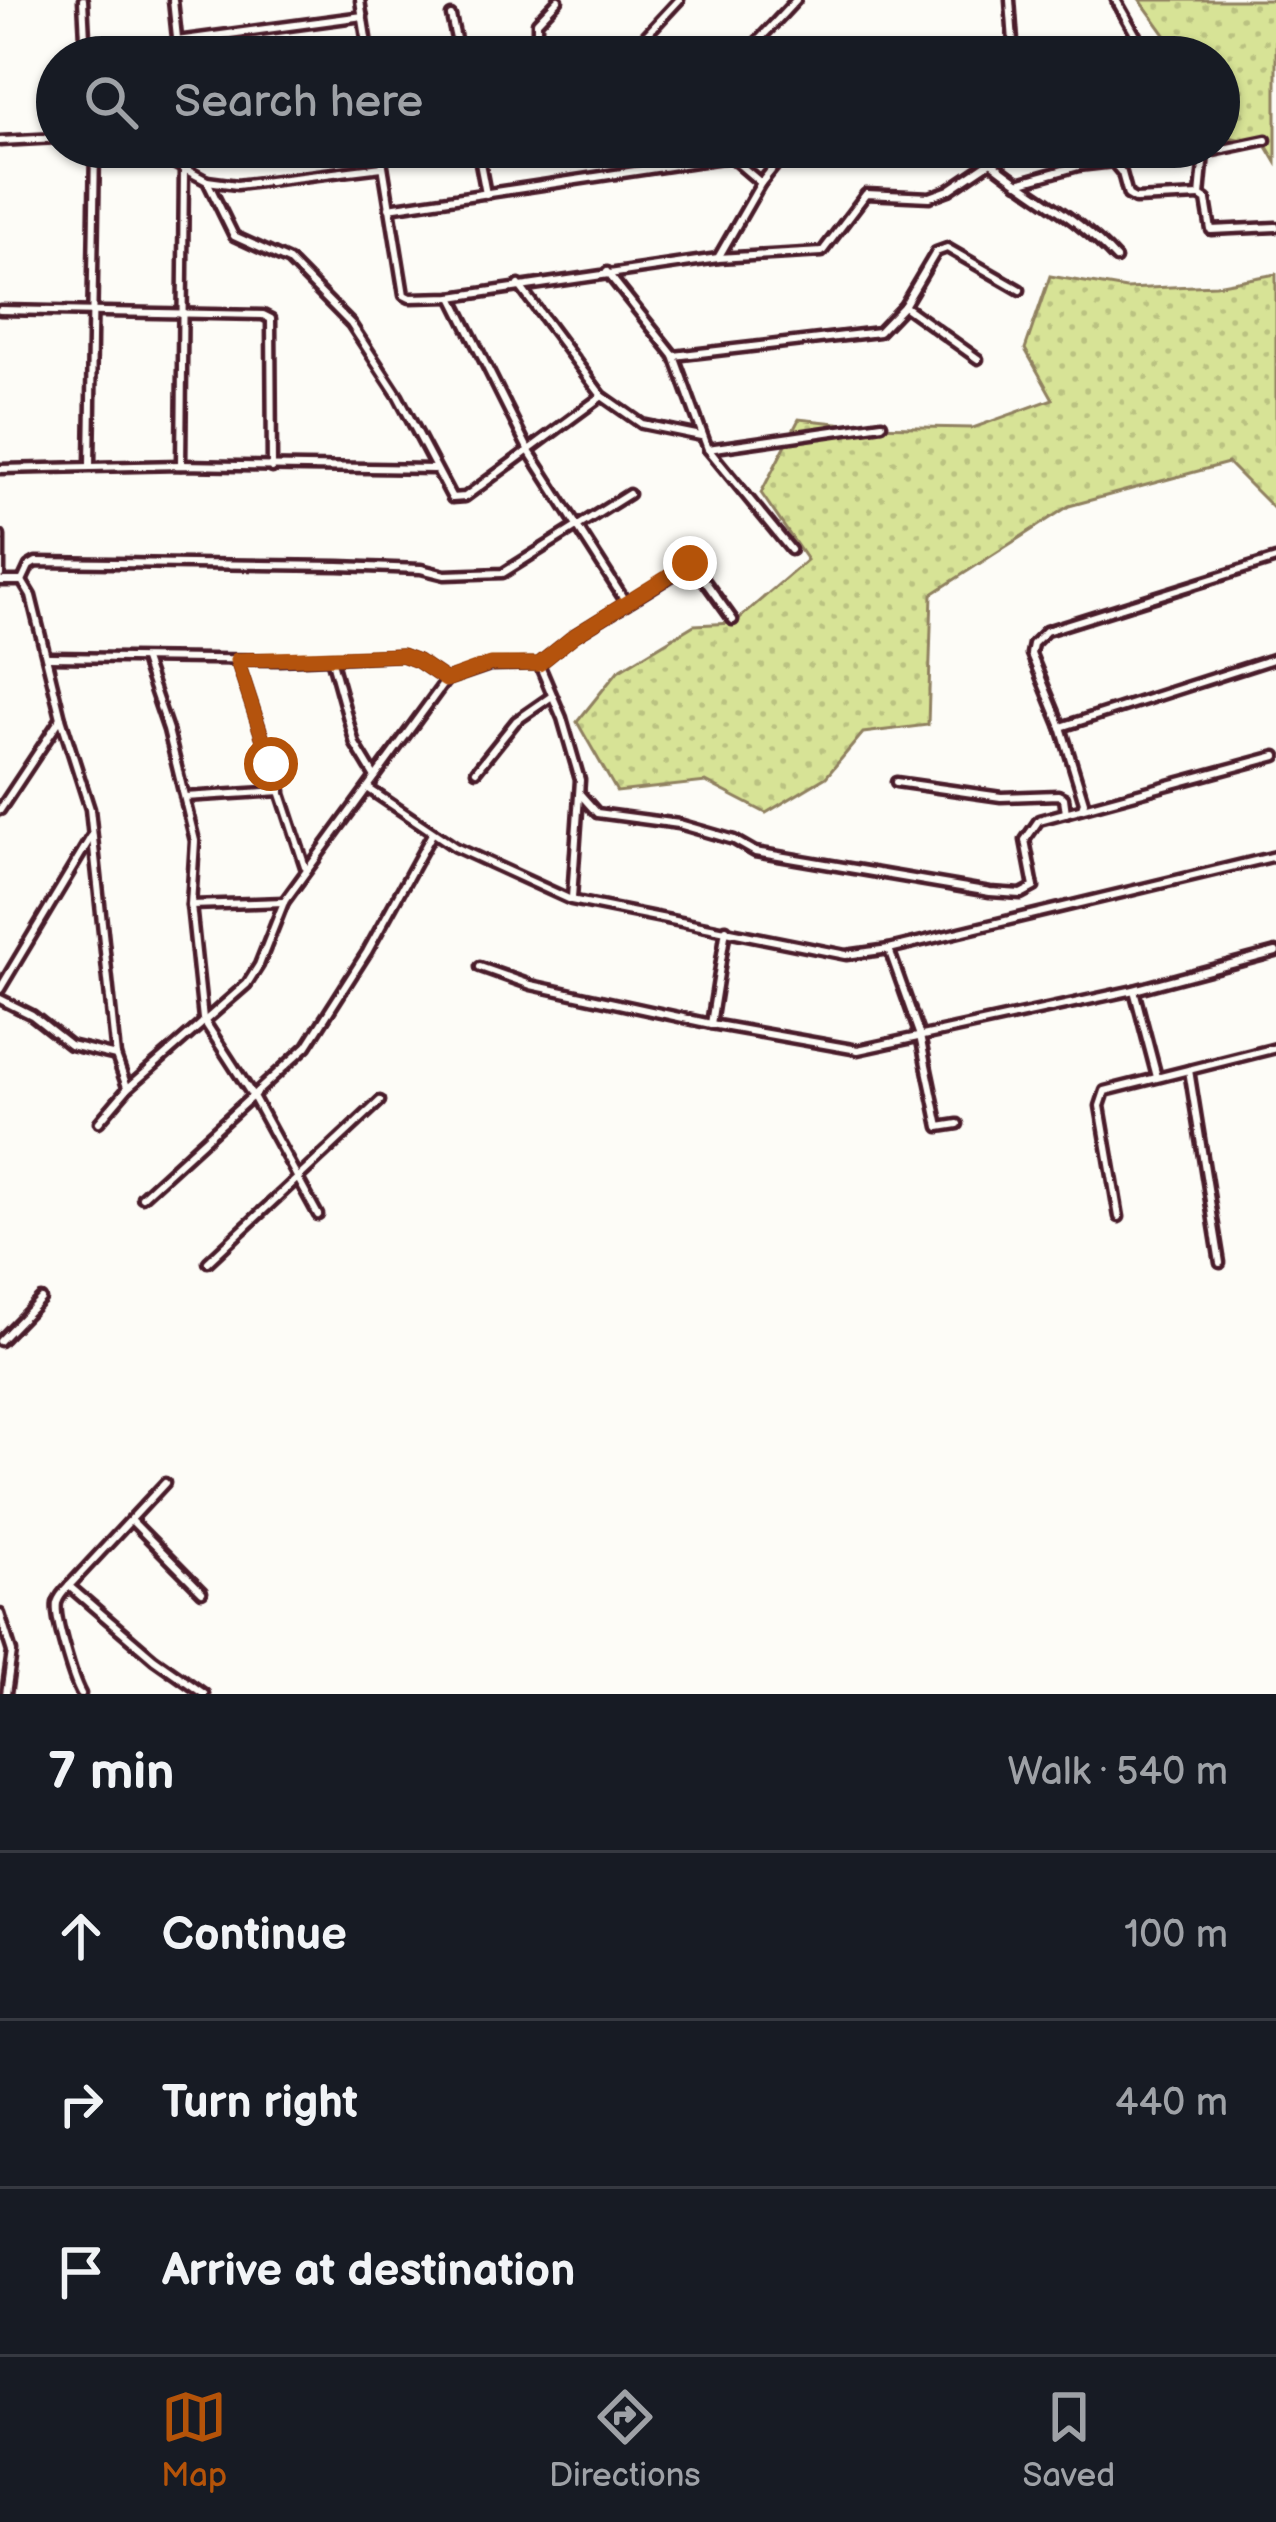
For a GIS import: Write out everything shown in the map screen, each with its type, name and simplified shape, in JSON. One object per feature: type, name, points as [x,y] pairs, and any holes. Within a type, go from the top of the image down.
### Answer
[{"type":"street","points":[[83,0],[85,36]]},
{"type":"street","points":[[173,0],[176,36]]},
{"type":"street","points":[[360,0],[366,36]]},
{"type":"street","points":[[537,36],[537,22],[557,0]]},
{"type":"street","points":[[646,36],[680,0]]},
{"type":"street","points":[[762,36],[796,0]]},
{"type":"street","points":[[1010,0],[1014,36]]},
{"type":"street","points":[[1117,0],[1137,36]]},
{"type":"street","points":[[207,36],[363,16]]},
{"type":"street","points":[[452,16],[456,36]]},
{"type":"street","points":[[0,141],[36,139]]},
{"type":"street","points":[[1240,145],[1266,140]]},
{"type":"street","points":[[89,465],[94,168]]},
{"type":"street","points":[[181,168],[207,181],[237,185],[367,168]]},
{"type":"street","points":[[382,168],[404,295],[452,297],[718,258],[822,252],[866,194],[930,197],[983,168]]},
{"type":"street","points":[[481,168],[486,194]]},
{"type":"street","points":[[388,208],[657,168]]},
{"type":"street","points":[[743,168],[761,183]]},
{"type":"street","points":[[718,258],[773,168]]},
{"type":"street","points":[[999,168],[1071,214],[1116,259]]},
{"type":"street","points":[[1018,184],[1071,168]]},
{"type":"street","points":[[1117,168],[1128,195],[1135,199],[1200,196],[1211,230],[1276,227]]},
{"type":"street","points":[[1200,196],[1203,168]]},
{"type":"street","points":[[181,465],[184,170]]},
{"type":"street","points":[[207,181],[234,236],[289,261],[351,324],[398,396],[449,494],[459,500],[602,396]]},
{"type":"street","points":[[674,356],[879,332],[904,306],[936,252],[947,248],[1020,290]]},
{"type":"street","points":[[607,272],[674,356],[708,449],[791,550]]},
{"type":"street","points":[[519,285],[602,396],[643,424],[701,436]]},
{"type":"street","points":[[452,297],[529,451],[626,602]]},
{"type":"street","points":[[904,306],[978,359]]},
{"type":"street","points":[[0,310],[263,315],[271,319],[272,468]]},
{"type":"street","points":[[708,449],[882,424]]},
{"type":"street","points":[[0,469],[181,465],[436,470]]},
{"type":"street","points":[[1,564],[339,566],[476,576],[513,568],[629,494]]},
{"type":"street","points":[[0,536],[0,578],[22,581]]},
{"type":"street","points":[[1082,808],[1060,727],[1031,654],[1040,636],[1276,559]]},
{"type":"street","points":[[99,1122],[128,1088],[247,984],[284,902],[446,680],[490,664],[539,664],[626,602],[692,563],[733,620]]},
{"type":"street","points":[[22,581],[28,566]]},
{"type":"street","points":[[22,581],[31,596],[61,718],[90,809],[116,1056],[128,1088]]},
{"type":"street","points":[[49,657],[237,660],[402,655],[446,680]]},
{"type":"street","points":[[331,658],[355,744],[375,777]]},
{"type":"street","points":[[1060,727],[1276,658]]},
{"type":"street","points":[[144,660],[195,841],[191,905],[203,1019],[254,1098],[318,1215]]},
{"type":"street","points":[[237,660],[305,870]]},
{"type":"street","points":[[539,664],[573,751],[580,794],[572,900]]},
{"type":"street","points":[[476,771],[516,722],[552,696]]},
{"type":"street","points":[[0,810],[61,718]]},
{"type":"street","points":[[580,794],[597,813],[679,824],[734,840],[755,852],[1008,893],[1031,892],[1028,832],[1040,820],[1276,756]]},
{"type":"street","points":[[896,782],[1001,797],[1058,795],[1064,798],[1066,813]]},
{"type":"street","points":[[369,789],[433,833],[572,900],[846,955],[889,949],[1276,856]]},
{"type":"street","points":[[185,796],[281,791]]},
{"type":"street","points":[[0,989],[93,833]]},
{"type":"street","points":[[142,1197],[254,1098],[320,1030],[433,833]]},
{"type":"street","points":[[191,905],[284,902]]},
{"type":"street","points":[[711,1024],[726,929]]},
{"type":"street","points":[[889,949],[920,1036],[939,1127],[958,1124]]},
{"type":"street","points":[[480,967],[531,985],[845,1050],[1135,990],[1276,952]]},
{"type":"street","points":[[1135,990],[1156,1077]]},
{"type":"street","points":[[0,999],[32,1015],[62,1041],[116,1056]]},
{"type":"street","points":[[1119,1217],[1100,1097],[1111,1087],[1276,1048]]},
{"type":"street","points":[[1189,1070],[1220,1262]]},
{"type":"street","points":[[208,1262],[380,1101]]},
{"type":"street","points":[[0,1341],[40,1299]]},
{"type":"street","points":[[81,1694],[67,1665],[57,1604],[164,1484]]},
{"type":"street","points":[[132,1522],[202,1592]]},
{"type":"street","points":[[69,1586],[154,1659],[204,1694]]},
{"type":"street","points":[[0,1614],[10,1636],[7,1694]]},
{"type":"green space","points":[[1140,0],[1276,0],[1276,162],[1266,145],[1240,139],[1240,36],[1166,36]]},
{"type":"green space","points":[[1276,274],[1276,511],[1228,463],[1069,506],[932,594],[928,725],[863,733],[826,777],[766,813],[706,782],[617,792],[577,722],[618,671],[694,625],[734,623],[807,560],[761,493],[799,419],[973,428],[1053,399],[1025,349],[1050,276],[1126,289],[1216,285]]},
{"type":"route","points":[[271,764],[237,660],[402,655],[446,680],[490,664],[539,664],[575,635],[690,563]]}]
